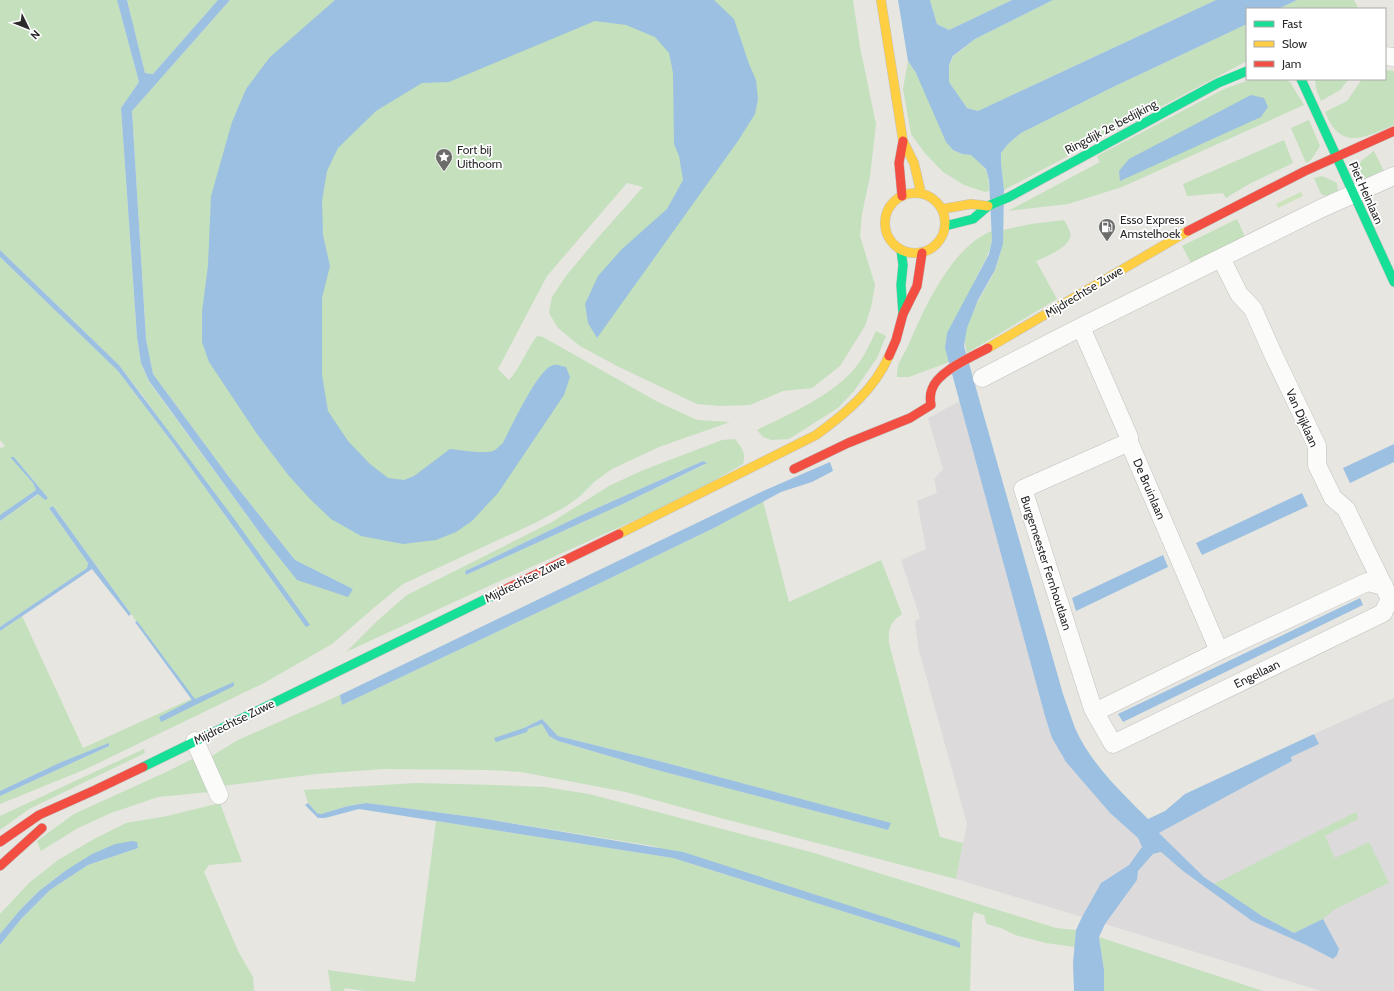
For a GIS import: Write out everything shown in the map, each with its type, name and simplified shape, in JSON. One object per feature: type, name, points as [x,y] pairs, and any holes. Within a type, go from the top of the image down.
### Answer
[{"type":"street","points":[[882,0],[903,141],[914,163],[921,193]]},
{"type":"street","name":"Ringdijk 2e bedijking","points":[[945,226],[973,219],[988,206],[1218,83],[1246,71]]},
{"type":"street","points":[[1301,80],[1336,156]]},
{"type":"street","name":"Mijdrechtse Zuwe","points":[[794,469],[848,443],[910,418],[931,405],[929,398],[933,385],[948,371],[1177,237],[1336,156],[1394,131]]},
{"type":"street","points":[[902,196],[899,163],[903,141]]},
{"type":"street","name":"Piet Heinlaan","points":[[1336,156],[1394,282]]},
{"type":"street","points":[[982,378],[1081,327],[1322,208],[1394,176]]},
{"type":"street","points":[[912,193],[921,193],[929,196],[942,209],[945,217],[945,226],[943,235],[938,243],[931,249],[922,253],[912,253],[901,250],[892,244],[886,234],[884,223],[886,212],[892,203],[902,196],[912,193]]},
{"type":"street","name":"Ringdijk 2e bedijking","points":[[942,209],[971,204],[988,206]]},
{"type":"street","name":"Mijdrechtse Zuwe","points":[[901,250],[903,265],[901,285],[903,314]]},
{"type":"street","name":"Mijdrechtse Zuwe","points":[[0,842],[39,816],[655,517],[816,435],[841,417],[875,381],[892,351],[903,314],[917,286],[922,253]]},
{"type":"street","name":"Van Dijklaan","points":[[1221,258],[1239,294],[1253,309],[1317,446],[1317,465],[1333,498],[1346,509],[1389,594]]},
{"type":"street","name":"De Bruinlaan","points":[[1081,327],[1130,437],[1129,442],[1220,651]]},
{"type":"street","name":"Burgemeester Fernhoutlaan","points":[[1113,744],[1095,712],[1023,489],[1129,442]]},
{"type":"street","points":[[1095,712],[1367,582],[1389,594]]},
{"type":"street","name":"Engellaan","points":[[1113,744],[1383,613],[1389,594]]},
{"type":"street","points":[[195,741],[219,795]]},
{"type":"street","name":"Mijdrechtse Zuwe","points":[[59,816],[95,790]]},
{"type":"street","points":[[0,866],[30,838],[47,825]]},
{"type":"shaded area","points":[[960,401],[1052,738],[1066,762],[1110,813],[1138,838],[1142,847],[1129,865],[1101,883],[1082,917],[956,879],[967,824],[918,647],[915,621],[920,618],[901,560],[926,549],[917,501],[937,493],[934,479],[943,469],[928,418]]},
{"type":"shaded area","points":[[1394,698],[1394,991],[1321,991],[1105,924],[1137,880],[1138,871],[1153,854],[1161,852],[1183,871],[1252,921],[1306,945],[1333,959],[1262,916],[1204,877],[1159,833],[1292,761],[1291,757],[1318,744],[1314,734]]},
{"type":"green space","points":[[0,0],[117,0],[139,82],[121,108],[137,337],[141,363],[149,382],[265,540],[297,579],[348,596],[353,589],[295,560],[229,477],[153,374],[146,339],[132,111],[230,0],[853,0],[860,47],[876,124],[870,176],[862,214],[860,236],[875,285],[871,307],[865,326],[840,366],[812,388],[783,391],[750,405],[719,406],[697,404],[619,367],[580,346],[558,328],[549,313],[552,297],[566,276],[643,187],[627,183],[547,276],[498,369],[509,380],[517,370],[537,336],[543,337],[656,401],[697,420],[730,422],[659,447],[612,469],[594,482],[579,497],[565,507],[535,523],[403,584],[332,644],[264,683],[86,769],[0,804],[0,796],[109,746],[109,744],[59,763],[0,791],[0,631],[22,616],[83,748],[191,699],[192,696],[53,506],[49,508],[88,563],[87,568],[0,627],[0,521],[39,494],[48,498],[14,457],[11,457],[33,483],[36,490],[0,515],[0,447],[2,448],[5,446],[0,440],[0,257],[118,371],[172,442],[306,627],[143,396],[119,365],[0,250]]},
{"type":"green space","points":[[127,0],[218,0],[153,74],[145,73]]},
{"type":"green space","points":[[930,0],[1012,0],[949,30],[937,24]]},
{"type":"green space","points":[[1053,0],[1216,0],[978,111],[967,108],[949,82],[949,65],[954,56],[975,39]]},
{"type":"green space","points":[[1297,0],[1354,0],[1358,8],[1280,8]]},
{"type":"green space","points":[[1246,24],[1246,62],[1004,190],[1001,153],[1008,144],[1021,133],[1111,88]]},
{"type":"green space","points":[[908,61],[916,73],[953,150],[961,154],[971,155],[983,166],[987,174],[989,191],[985,192],[964,185],[943,172],[924,152],[911,134],[903,89]]},
{"type":"green space","points":[[1386,70],[1394,71],[1394,125],[1363,137],[1346,137],[1338,132],[1331,124],[1325,112],[1347,101],[1361,80],[1386,80]]},
{"type":"green space","points":[[1249,80],[1287,80],[1290,82],[1304,105],[1122,187],[1068,204],[1008,211],[1100,162],[1097,156],[1224,89]]},
{"type":"green space","points":[[1315,80],[1348,80],[1340,90],[1321,101],[1316,89]]},
{"type":"green space","points":[[1309,120],[1320,146],[1311,160],[1306,163],[1291,128]]},
{"type":"green space","points":[[1284,140],[1293,163],[1249,184],[1226,198],[1223,193],[1187,196],[1183,184]]},
{"type":"green space","points":[[1374,151],[1385,173],[1361,185],[1356,173],[1361,161]]},
{"type":"green space","points":[[1322,176],[1337,183],[1338,191],[1326,196],[1321,194],[1314,178]]},
{"type":"green space","points":[[1301,192],[1303,196],[1278,208],[1276,204]]},
{"type":"green space","points":[[1237,219],[1245,237],[1191,263],[1182,246]]},
{"type":"green space","points":[[1064,220],[1070,232],[1068,242],[1052,254],[1036,261],[1057,299],[967,353],[965,342],[969,321],[995,270],[1001,250],[1003,230],[1031,224]]},
{"type":"green space","points":[[992,231],[991,246],[973,286],[949,362],[909,377],[897,377],[900,360],[922,315],[941,281],[964,251],[977,239]]},
{"type":"green space","points":[[876,331],[886,336],[877,358],[854,391],[838,408],[789,439],[771,440],[763,437],[757,430],[809,404],[845,378],[855,368],[861,359]]},
{"type":"green space","points":[[735,439],[743,450],[743,464],[686,497],[346,652],[377,621],[407,595],[552,522],[609,486],[641,471],[722,440]],"holes":[[[703,461],[706,464],[625,503],[466,575],[465,571],[586,513]]]},
{"type":"green space","points":[[763,501],[789,602],[881,560],[902,614],[892,623],[889,633],[889,643],[940,837],[963,843],[956,879],[626,792],[521,772],[487,770],[383,769],[316,774],[222,786],[210,757],[238,740],[340,695],[342,705],[716,527]],"holes":[[[542,719],[558,736],[659,761],[890,823],[888,830],[653,769],[558,741],[549,736],[542,724],[528,729],[524,728]]]},
{"type":"green space","points":[[144,749],[145,753],[29,809],[0,830],[0,816]]},
{"type":"green space","points":[[196,757],[209,792],[158,797],[111,813],[78,828],[41,851],[37,841],[74,814]]},
{"type":"green space","points":[[416,783],[545,787],[589,794],[814,853],[1056,928],[1076,930],[1075,947],[1046,943],[1015,935],[1001,928],[987,924],[984,916],[987,916],[974,912],[972,921],[970,991],[365,991],[345,988],[344,991],[331,991],[328,970],[415,982],[436,821],[673,858],[960,948],[653,846],[480,818],[366,803],[348,806],[321,814],[317,813],[308,803],[304,790]]},
{"type":"green space","points":[[220,803],[242,862],[209,865],[204,872],[238,951],[253,977],[254,991],[0,991],[0,945],[22,918],[50,890],[88,865],[138,848],[137,845],[65,871],[39,891],[20,910],[0,934],[0,914],[29,883],[58,860],[94,839],[126,823],[167,816]]},
{"type":"green space","points":[[1356,812],[1358,819],[1325,836],[1335,858],[1369,842],[1389,883],[1335,909],[1323,919],[1294,933],[1262,916],[1214,884]]},
{"type":"green space","points":[[1099,937],[1263,991],[1104,991],[1104,970]]},
{"type":"water","points":[[117,0],[127,0],[145,73],[153,74],[218,0],[230,0],[132,111],[146,339],[153,374],[229,477],[295,560],[353,589],[348,597],[297,580],[265,540],[149,381],[141,363],[137,337],[121,108],[139,82]]},
{"type":"water","points":[[335,0],[714,0],[734,19],[756,80],[758,99],[755,114],[738,141],[597,338],[588,323],[585,304],[598,276],[622,249],[667,209],[683,180],[679,156],[674,144],[673,73],[669,53],[655,37],[626,25],[595,21],[449,82],[422,83],[376,111],[338,148],[327,171],[322,201],[323,235],[330,266],[322,298],[322,375],[328,411],[348,441],[370,464],[388,478],[404,480],[414,476],[450,449],[480,452],[495,450],[503,443],[525,401],[545,370],[553,365],[560,365],[566,367],[570,377],[564,395],[498,493],[472,521],[456,532],[436,540],[403,544],[361,536],[331,519],[289,476],[257,434],[209,362],[202,342],[202,312],[208,265],[211,196],[232,122],[246,89],[270,57]]},
{"type":"water","points":[[898,0],[930,0],[937,24],[949,30],[1012,0],[1053,0],[975,39],[953,56],[949,65],[949,82],[967,108],[978,111],[1216,0],[1297,0],[1280,8],[1246,8],[1246,24],[1111,88],[1021,133],[1008,144],[1001,153],[1004,190],[1003,244],[995,270],[978,300],[967,328],[964,346],[1063,694],[1075,728],[1089,754],[1107,777],[1148,819],[1165,811],[1185,794],[1314,734],[1319,744],[1291,757],[1292,761],[1159,833],[1204,877],[1262,916],[1294,933],[1323,919],[1339,949],[1337,955],[1333,959],[1306,945],[1252,921],[1183,871],[1161,852],[1153,854],[1138,871],[1137,880],[1105,924],[1099,937],[1104,970],[1104,991],[1074,991],[1073,963],[1076,930],[1082,917],[1101,883],[1129,865],[1142,847],[1138,838],[1110,813],[1066,762],[1052,738],[1045,716],[945,348],[947,333],[989,254],[992,240],[989,180],[986,169],[971,155],[962,154],[953,150],[946,142],[916,73],[908,61]]},
{"type":"water","points":[[1251,95],[1264,98],[1268,107],[1261,117],[1120,181],[1119,171],[1129,159]]},
{"type":"water","points":[[0,250],[119,365],[235,520],[310,625],[306,627],[172,442],[118,371],[0,257]]},
{"type":"water","points":[[1394,444],[1394,462],[1350,483],[1343,468]]},
{"type":"water","points":[[10,457],[14,457],[48,498],[45,500],[38,494],[0,521],[0,515],[36,490],[33,483]]},
{"type":"water","points":[[703,461],[707,463],[625,503],[466,575],[465,571],[586,513]]},
{"type":"water","points":[[830,462],[833,471],[812,482],[781,492],[716,527],[342,705],[340,695],[761,492]]},
{"type":"water","points":[[1302,493],[1308,506],[1202,555],[1196,543]]},
{"type":"water","points":[[53,506],[131,614],[129,616],[92,569],[0,631],[0,627],[87,568],[88,563],[49,508]]},
{"type":"water","points":[[1163,555],[1168,567],[1076,611],[1072,598]]},
{"type":"water","points":[[1360,598],[1363,605],[1123,722],[1118,714]]},
{"type":"water","points":[[137,621],[195,699],[234,682],[234,686],[161,722],[159,717],[192,700],[135,622]]},
{"type":"water","points":[[542,719],[558,736],[659,761],[891,823],[888,830],[653,769],[558,741],[549,736],[542,724],[528,729],[527,732],[496,742],[494,738],[524,728]]},
{"type":"water","points":[[109,743],[109,746],[0,796],[0,791],[59,763]]},
{"type":"water","points":[[308,803],[317,813],[321,814],[348,806],[366,803],[480,818],[683,852],[956,940],[960,943],[960,948],[673,858],[359,809],[325,818],[318,818],[305,805]]},
{"type":"water","points":[[133,841],[137,842],[138,848],[88,865],[50,890],[22,918],[0,945],[0,934],[20,910],[39,891],[65,871],[92,854],[115,844]]},
{"type":"traffic: fast","points":[[945,226],[973,219],[988,206],[1009,197],[1218,83],[1246,71]]},
{"type":"traffic: fast","points":[[1301,80],[1394,282]]},
{"type":"traffic: fast","points":[[901,250],[903,265],[901,285],[903,314]]},
{"type":"traffic: fast","points":[[143,767],[500,592]]},
{"type":"traffic: slow","points":[[881,0],[903,141],[914,163],[921,193]]},
{"type":"traffic: slow","points":[[909,193],[921,193],[932,198],[940,206],[945,217],[945,223],[943,235],[932,248],[921,253],[909,253],[898,248],[890,240],[885,229],[885,217],[890,206],[898,198],[909,193]]},
{"type":"traffic: slow","points":[[942,209],[971,204],[988,206]]},
{"type":"traffic: slow","points":[[988,348],[1188,231]]},
{"type":"traffic: slow","points":[[619,534],[816,435],[838,419],[858,400],[875,380],[889,356]]},
{"type":"traffic: jam","points":[[1188,231],[1305,171],[1394,131]]},
{"type":"traffic: jam","points":[[902,196],[899,163],[903,141]]},
{"type":"traffic: jam","points":[[889,356],[896,340],[903,314],[917,286],[922,253]]},
{"type":"traffic: jam","points":[[794,469],[848,443],[910,418],[931,405],[930,397],[935,382],[948,370],[988,348]]},
{"type":"traffic: jam","points":[[500,592],[619,534]]},
{"type":"traffic: jam","points":[[0,842],[39,815],[143,767]]},
{"type":"traffic: jam","points":[[0,866],[42,828]]},
{"type":"place","name":"Fort bij Uithoorn","points":[[444,172]]},
{"type":"place","name":"Esso Express Amstelhoek","points":[[1107,242]]}]
